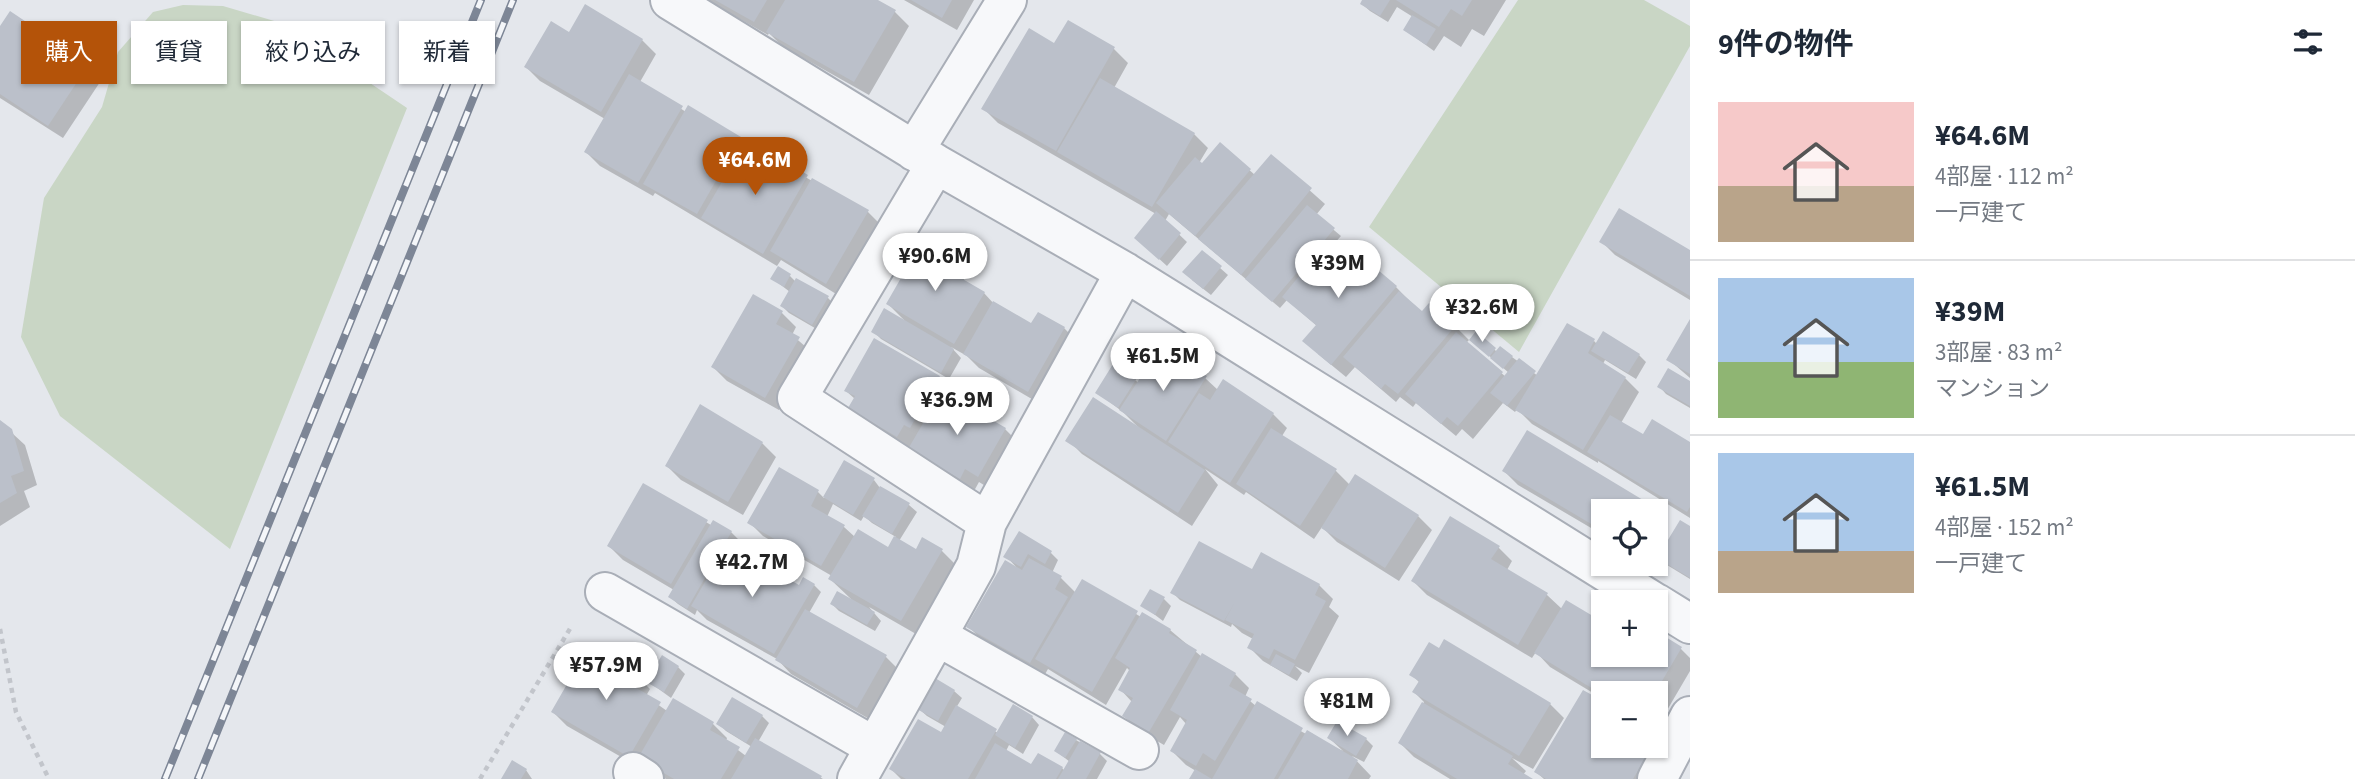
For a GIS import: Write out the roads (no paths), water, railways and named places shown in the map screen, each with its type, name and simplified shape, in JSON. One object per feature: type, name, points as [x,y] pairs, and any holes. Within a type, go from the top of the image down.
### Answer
[{"type":"street","points":[[670,0],[925,158],[1125,272],[1636,590]]},
{"type":"street","points":[[987,523],[797,398],[1007,0]]},
{"type":"street","points":[[605,592],[866,763],[976,566],[987,523],[1125,272]]},
{"type":"street","points":[[1668,610],[1690,624]]},
{"type":"street","points":[[937,636],[1139,750]]},
{"type":"street","points":[[1657,779],[1690,716]]},
{"type":"railway","points":[[165,779],[481,0]]},
{"type":"railway","points":[[198,779],[513,0]]}]
